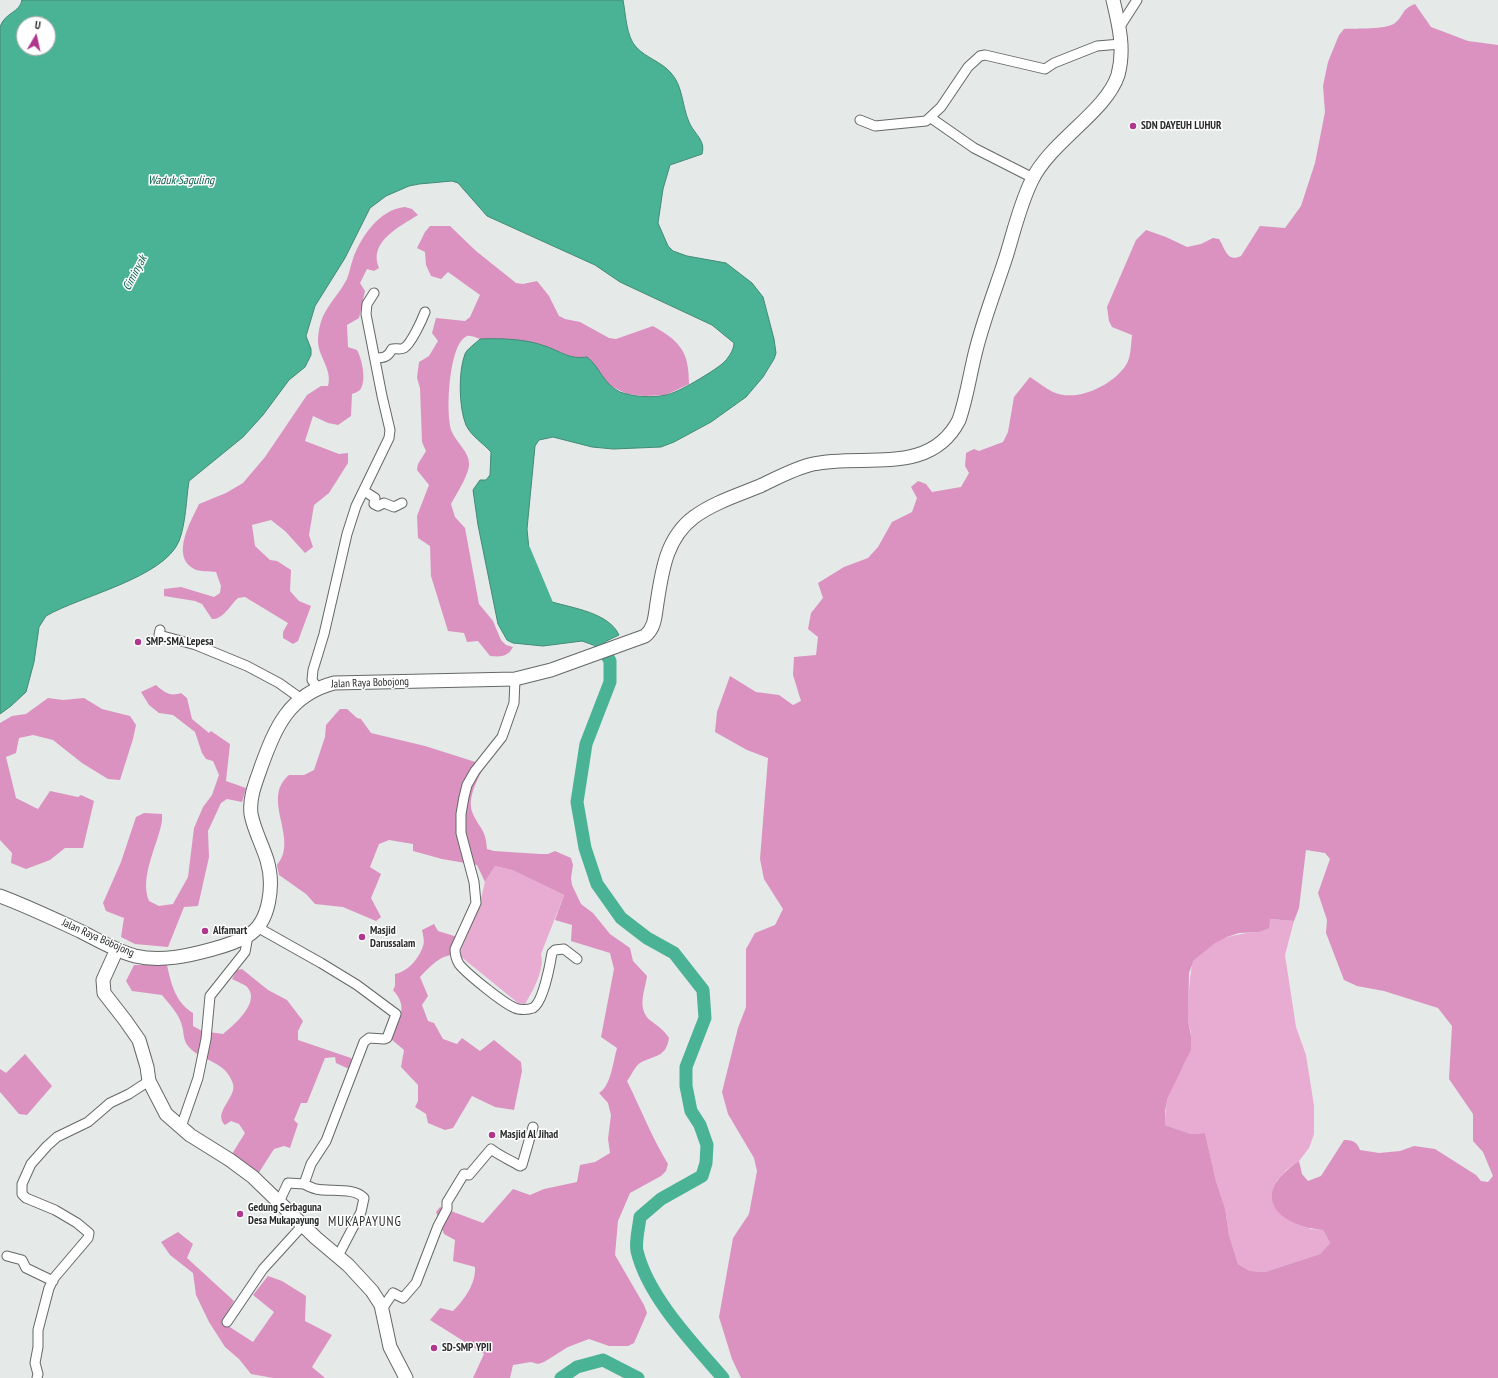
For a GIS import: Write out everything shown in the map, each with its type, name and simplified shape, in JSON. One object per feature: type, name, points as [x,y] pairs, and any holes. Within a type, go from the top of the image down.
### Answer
[{"type":"main road","points":[[1033,178],[1055,149],[1112,89],[1121,62],[1119,28],[1113,0]]},
{"type":"main road","name":"Jalan Raya Bobojong","points":[[0,896],[34,909],[117,949],[151,959],[164,959],[204,951],[252,932],[267,909],[272,889],[267,862],[252,814],[252,794],[279,722],[300,698],[317,688],[334,683],[516,680],[550,670],[633,641],[651,632],[655,620],[661,577],[671,544],[682,528],[695,516],[721,503],[811,465],[836,461],[910,458],[936,446],[952,433],[962,410],[983,324],[1021,209],[1033,178]]},
{"type":"main road","points":[[117,949],[108,968],[103,988],[108,1000],[126,1020],[139,1040],[147,1067],[149,1081],[166,1114],[181,1128],[230,1160],[253,1178],[338,1256],[372,1291],[378,1298],[382,1309],[390,1347],[406,1378]]},
{"type":"street","points":[[1119,28],[1137,0]]},
{"type":"street","points":[[860,120],[875,126],[919,123],[931,118],[941,107],[968,67],[980,56],[985,54],[1045,68],[1097,46],[1121,44]]},
{"type":"street","points":[[931,118],[974,148],[1033,178]]},
{"type":"street","points":[[317,688],[312,680],[312,670],[324,634],[347,534],[356,506],[389,438],[390,430],[366,314],[368,304],[374,293]]},
{"type":"street","points":[[375,358],[383,358],[389,355],[392,349],[403,349],[407,346],[419,327],[425,312]]},
{"type":"street","points":[[364,491],[374,498],[374,504],[378,506],[384,503],[394,507],[402,503]]},
{"type":"street","points":[[160,630],[159,635],[196,644],[257,671],[279,683],[300,698]]},
{"type":"street","points":[[516,680],[514,703],[502,738],[476,771],[467,785],[464,797],[461,814],[461,833],[474,882],[476,902],[455,949],[455,956],[460,964],[498,997],[515,1008],[522,1009],[532,1008],[538,1002],[555,950],[564,949],[577,958]]},
{"type":"street","points":[[181,1128],[198,1078],[206,1039],[210,996],[245,952],[252,932],[327,966],[396,1014],[387,1038],[369,1038],[364,1042],[326,1141],[311,1164],[304,1184]]},
{"type":"street","points":[[37,1378],[38,1374],[35,1364],[38,1347],[38,1330],[43,1308],[53,1281],[88,1238],[89,1232],[55,1210],[26,1198],[21,1189],[25,1177],[31,1164],[46,1146],[57,1137],[75,1130],[88,1122],[110,1103],[129,1094],[149,1081]]},
{"type":"street","points":[[382,1309],[393,1293],[403,1298],[416,1283],[438,1226],[447,1209],[447,1202],[464,1174],[468,1174],[491,1149],[500,1156],[506,1157],[520,1166],[522,1165],[533,1127]]},
{"type":"street","points":[[279,1202],[288,1183],[304,1184],[316,1189],[361,1194],[364,1198],[361,1212],[338,1256]]},
{"type":"street","points":[[227,1322],[263,1269],[303,1225]]},
{"type":"street","points":[[7,1256],[22,1260],[26,1268],[53,1281]]},
{"type":"shaded area","points":[[1415,4],[1431,27],[1468,41],[1498,45],[1498,1378],[741,1378],[732,1359],[719,1317],[733,1238],[749,1214],[757,1171],[754,1158],[728,1114],[722,1092],[738,1028],[746,1007],[746,949],[755,933],[775,925],[783,909],[764,879],[760,859],[768,758],[747,750],[715,732],[717,712],[730,676],[756,692],[779,695],[793,705],[801,701],[793,675],[794,657],[816,655],[818,637],[808,629],[811,613],[823,598],[818,583],[844,567],[868,558],[878,547],[892,522],[912,512],[917,498],[911,487],[918,481],[926,484],[932,492],[961,487],[969,473],[965,466],[966,453],[974,449],[979,451],[1003,442],[1008,432],[1014,397],[1030,377],[1053,392],[1062,395],[1073,395],[1083,394],[1094,390],[1104,385],[1120,372],[1129,359],[1132,335],[1112,327],[1109,321],[1107,307],[1136,240],[1146,230],[1187,247],[1201,244],[1213,238],[1219,239],[1227,254],[1232,258],[1236,258],[1241,256],[1260,226],[1285,228],[1301,206],[1315,163],[1325,112],[1323,86],[1328,62],[1339,35],[1344,29],[1378,28],[1391,25],[1398,20],[1410,6]],"holes":[[[1306,850],[1325,853],[1330,859],[1318,893],[1327,920],[1326,933],[1344,980],[1357,986],[1384,991],[1438,1008],[1452,1026],[1449,1079],[1473,1114],[1473,1141],[1483,1152],[1493,1176],[1488,1182],[1481,1181],[1476,1175],[1435,1149],[1414,1146],[1400,1151],[1379,1153],[1360,1150],[1358,1145],[1354,1142],[1344,1140],[1321,1176],[1308,1181],[1302,1174],[1299,1161],[1284,1173],[1275,1185],[1272,1196],[1274,1206],[1281,1215],[1292,1222],[1306,1227],[1323,1230],[1330,1243],[1320,1254],[1265,1272],[1250,1271],[1238,1264],[1229,1235],[1225,1208],[1216,1181],[1205,1133],[1191,1134],[1165,1125],[1165,1111],[1168,1097],[1191,1050],[1191,1036],[1188,1021],[1189,973],[1194,960],[1215,943],[1227,937],[1239,933],[1259,932],[1269,928],[1270,919],[1294,921],[1299,908]]]},
{"type":"shaded area","points":[[405,207],[412,209],[418,215],[394,230],[381,243],[378,250],[377,259],[379,268],[374,271],[367,269],[360,283],[365,291],[359,318],[347,325],[348,347],[357,350],[361,359],[363,376],[360,390],[352,394],[351,416],[338,425],[328,423],[313,416],[305,441],[339,454],[348,453],[348,463],[329,493],[314,505],[309,535],[313,547],[305,553],[285,531],[271,520],[252,525],[255,546],[270,560],[277,561],[291,570],[290,591],[299,601],[311,606],[298,641],[293,644],[283,638],[283,632],[288,623],[245,597],[238,598],[220,617],[212,619],[202,604],[195,601],[164,596],[164,589],[181,587],[214,597],[220,593],[221,586],[216,572],[194,569],[187,563],[184,556],[184,538],[191,520],[199,504],[226,493],[243,483],[265,457],[307,395],[321,386],[328,386],[329,380],[327,368],[318,345],[319,329],[325,313],[347,279],[355,253],[371,227],[387,213]]},
{"type":"shaded area","points":[[430,226],[450,226],[476,251],[516,283],[523,284],[537,281],[549,296],[559,316],[565,319],[580,322],[609,338],[616,339],[653,326],[670,337],[682,349],[689,373],[689,384],[666,395],[645,396],[627,394],[609,385],[587,357],[581,358],[569,356],[536,344],[481,339],[470,336],[464,338],[459,344],[452,368],[449,412],[452,432],[467,455],[469,467],[465,478],[451,504],[455,517],[465,528],[479,604],[493,621],[501,640],[506,645],[513,647],[506,655],[490,656],[478,641],[467,642],[464,633],[448,631],[431,576],[430,546],[418,538],[417,516],[429,485],[417,470],[418,464],[426,451],[422,442],[420,388],[417,378],[419,362],[429,356],[438,341],[432,333],[436,318],[465,321],[470,317],[480,295],[448,272],[441,279],[431,276],[426,265],[425,252],[417,248],[425,232]]},
{"type":"shaded area","points":[[156,685],[170,694],[181,693],[187,698],[192,719],[209,733],[211,731],[230,744],[226,781],[246,788],[242,802],[227,799],[221,803],[208,831],[209,857],[198,906],[184,907],[168,947],[135,944],[121,937],[124,918],[106,911],[103,903],[121,862],[136,817],[144,813],[162,814],[160,830],[150,861],[146,882],[149,901],[159,906],[173,904],[188,877],[194,828],[203,807],[212,795],[219,775],[213,761],[206,759],[202,753],[195,732],[173,715],[159,713],[149,705],[141,692]]},
{"type":"shaded area","points":[[48,698],[63,700],[84,698],[102,709],[130,716],[136,725],[120,780],[108,779],[82,763],[53,740],[33,735],[19,738],[16,753],[6,757],[16,798],[38,809],[50,791],[78,797],[81,795],[94,801],[83,848],[65,848],[50,860],[26,869],[11,863],[12,853],[0,840],[0,723],[12,716],[26,714]]},
{"type":"shaded area","points":[[340,709],[347,709],[357,718],[361,719],[371,733],[425,746],[485,765],[476,782],[472,795],[471,808],[482,830],[487,849],[494,851],[540,854],[548,854],[555,851],[571,858],[573,865],[571,878],[572,885],[581,904],[593,913],[610,934],[630,948],[633,961],[647,976],[643,1000],[644,1011],[646,1016],[663,1030],[669,1038],[662,1053],[638,1064],[627,1081],[668,1164],[666,1171],[661,1176],[630,1193],[618,1221],[615,1255],[644,1305],[647,1313],[634,1343],[628,1346],[609,1346],[589,1339],[568,1347],[544,1362],[538,1364],[531,1362],[513,1365],[510,1378],[473,1378],[484,1354],[430,1320],[440,1308],[453,1311],[468,1291],[474,1280],[475,1273],[475,1267],[453,1261],[455,1240],[444,1234],[436,1212],[440,1207],[483,1223],[513,1189],[530,1195],[544,1189],[577,1182],[580,1165],[595,1162],[610,1153],[608,1139],[611,1115],[608,1103],[599,1093],[603,1090],[609,1079],[617,1048],[601,1037],[614,969],[610,953],[571,941],[572,925],[555,920],[564,895],[512,870],[495,866],[485,882],[477,865],[442,859],[413,851],[413,844],[389,840],[379,844],[370,867],[381,874],[371,898],[381,917],[376,921],[343,907],[315,904],[306,894],[279,875],[277,865],[283,855],[284,843],[278,796],[281,785],[289,775],[304,775],[314,770],[325,737],[326,725]]},
{"type":"shaded area","points":[[495,866],[512,870],[564,895],[541,954],[542,960],[538,980],[525,1004],[518,1003],[459,955],[480,903],[485,882]]},
{"type":"shaded area","points":[[1270,919],[1294,921],[1285,955],[1296,1027],[1306,1055],[1314,1106],[1314,1134],[1309,1148],[1299,1161],[1286,1170],[1276,1182],[1310,1229],[1323,1230],[1330,1243],[1320,1254],[1265,1272],[1250,1271],[1238,1264],[1229,1235],[1225,1208],[1216,1181],[1205,1133],[1191,1134],[1165,1125],[1166,1105],[1169,1093],[1177,1075],[1184,1065],[1188,1054],[1191,1034],[1188,1021],[1190,980],[1194,960],[1206,947],[1223,939],[1241,934],[1259,932]]},
{"type":"shaded area","points":[[434,924],[438,931],[464,939],[459,955],[442,958],[432,965],[420,977],[428,996],[422,1005],[428,1021],[434,1023],[443,1039],[457,1044],[462,1038],[480,1051],[494,1040],[521,1062],[522,1071],[514,1110],[495,1107],[472,1096],[453,1128],[445,1130],[428,1123],[426,1114],[415,1107],[418,1101],[418,1085],[401,1067],[404,1050],[391,1039],[402,1008],[398,996],[393,990],[395,986],[395,974],[404,971],[416,960],[424,944],[422,930]]},
{"type":"shaded area","points":[[134,965],[167,965],[170,979],[178,998],[187,1009],[193,1013],[193,1026],[202,1031],[223,1034],[244,1014],[251,1000],[251,994],[248,988],[232,979],[237,970],[242,969],[268,990],[287,1000],[303,1021],[298,1031],[298,1040],[351,1058],[352,1061],[349,1069],[336,1063],[335,1057],[325,1058],[307,1103],[301,1103],[294,1120],[298,1124],[290,1148],[284,1146],[274,1149],[258,1174],[232,1154],[245,1133],[239,1124],[231,1121],[225,1125],[222,1120],[221,1115],[233,1089],[230,1076],[225,1070],[193,1051],[188,1046],[185,1041],[183,1028],[179,1018],[162,995],[132,991],[126,981]]},
{"type":"shaded area","points":[[25,1054],[52,1086],[27,1115],[19,1114],[0,1092],[0,1069],[6,1073]]},
{"type":"shaded area","points":[[178,1232],[193,1244],[187,1258],[234,1301],[222,1322],[253,1342],[274,1312],[253,1295],[268,1276],[282,1281],[306,1296],[305,1321],[332,1335],[312,1367],[325,1378],[273,1378],[251,1374],[239,1359],[225,1347],[209,1322],[196,1295],[193,1273],[170,1255],[161,1242]]},
{"type":"water","name":"Waduk Saguling","points":[[22,0],[623,0],[630,37],[640,51],[667,69],[675,78],[689,122],[699,137],[703,149],[702,154],[670,165],[663,189],[658,223],[668,246],[673,251],[687,256],[726,263],[752,283],[763,297],[774,339],[776,353],[763,377],[746,397],[711,422],[674,442],[661,447],[613,449],[592,447],[553,437],[539,440],[535,446],[527,529],[532,580],[552,602],[580,609],[599,616],[607,621],[619,635],[596,646],[582,641],[543,646],[513,643],[507,640],[498,624],[478,525],[473,490],[480,480],[486,480],[490,475],[491,452],[471,433],[464,418],[460,380],[465,354],[480,339],[522,340],[545,346],[570,356],[581,358],[587,357],[596,366],[605,380],[620,392],[637,396],[655,396],[666,395],[678,390],[695,382],[717,368],[728,357],[733,349],[734,343],[712,325],[620,282],[595,265],[487,216],[458,183],[452,181],[419,184],[409,186],[386,196],[370,208],[345,258],[315,306],[306,336],[311,349],[311,355],[305,367],[289,380],[263,415],[243,437],[189,481],[181,534],[179,541],[170,554],[157,566],[139,576],[46,616],[39,627],[34,662],[26,692],[0,714],[0,27],[5,18],[18,8]]},
{"type":"waterway","points":[[524,550],[547,605]]},
{"type":"waterway","points":[[599,642],[610,661],[610,682],[586,744],[577,802],[585,848],[597,884],[621,918],[647,938],[674,953],[703,990],[705,1018],[686,1067],[686,1086],[691,1111],[700,1125],[707,1145],[706,1163],[702,1176],[661,1199],[640,1217],[637,1251],[643,1268],[661,1302],[686,1335],[723,1378]]},
{"type":"waterway","points":[[561,1378],[577,1367],[603,1360],[638,1378]]},
{"type":"place","name":"SDN DAYEUH LUHUR","points":[[1133,126]]},
{"type":"place","name":"SMP-SMA Lepesa","points":[[138,642]]},
{"type":"place","name":"Alfamart","points":[[205,931]]},
{"type":"place","name":"Masjid Darussalam","points":[[362,937]]},
{"type":"place","name":"Masjid Al Jihad","points":[[492,1135]]},
{"type":"place","name":"Gedung Serbaguna Desa Mukapayung","points":[[240,1214]]},
{"type":"place","name":"SD-SMP YPII","points":[[434,1348]]},
{"type":"district","name":"MUKAPAYUNG","points":[[365,1222]]},
{"type":"water label","name":"Ciminyak","points":[[135,273]]}]
